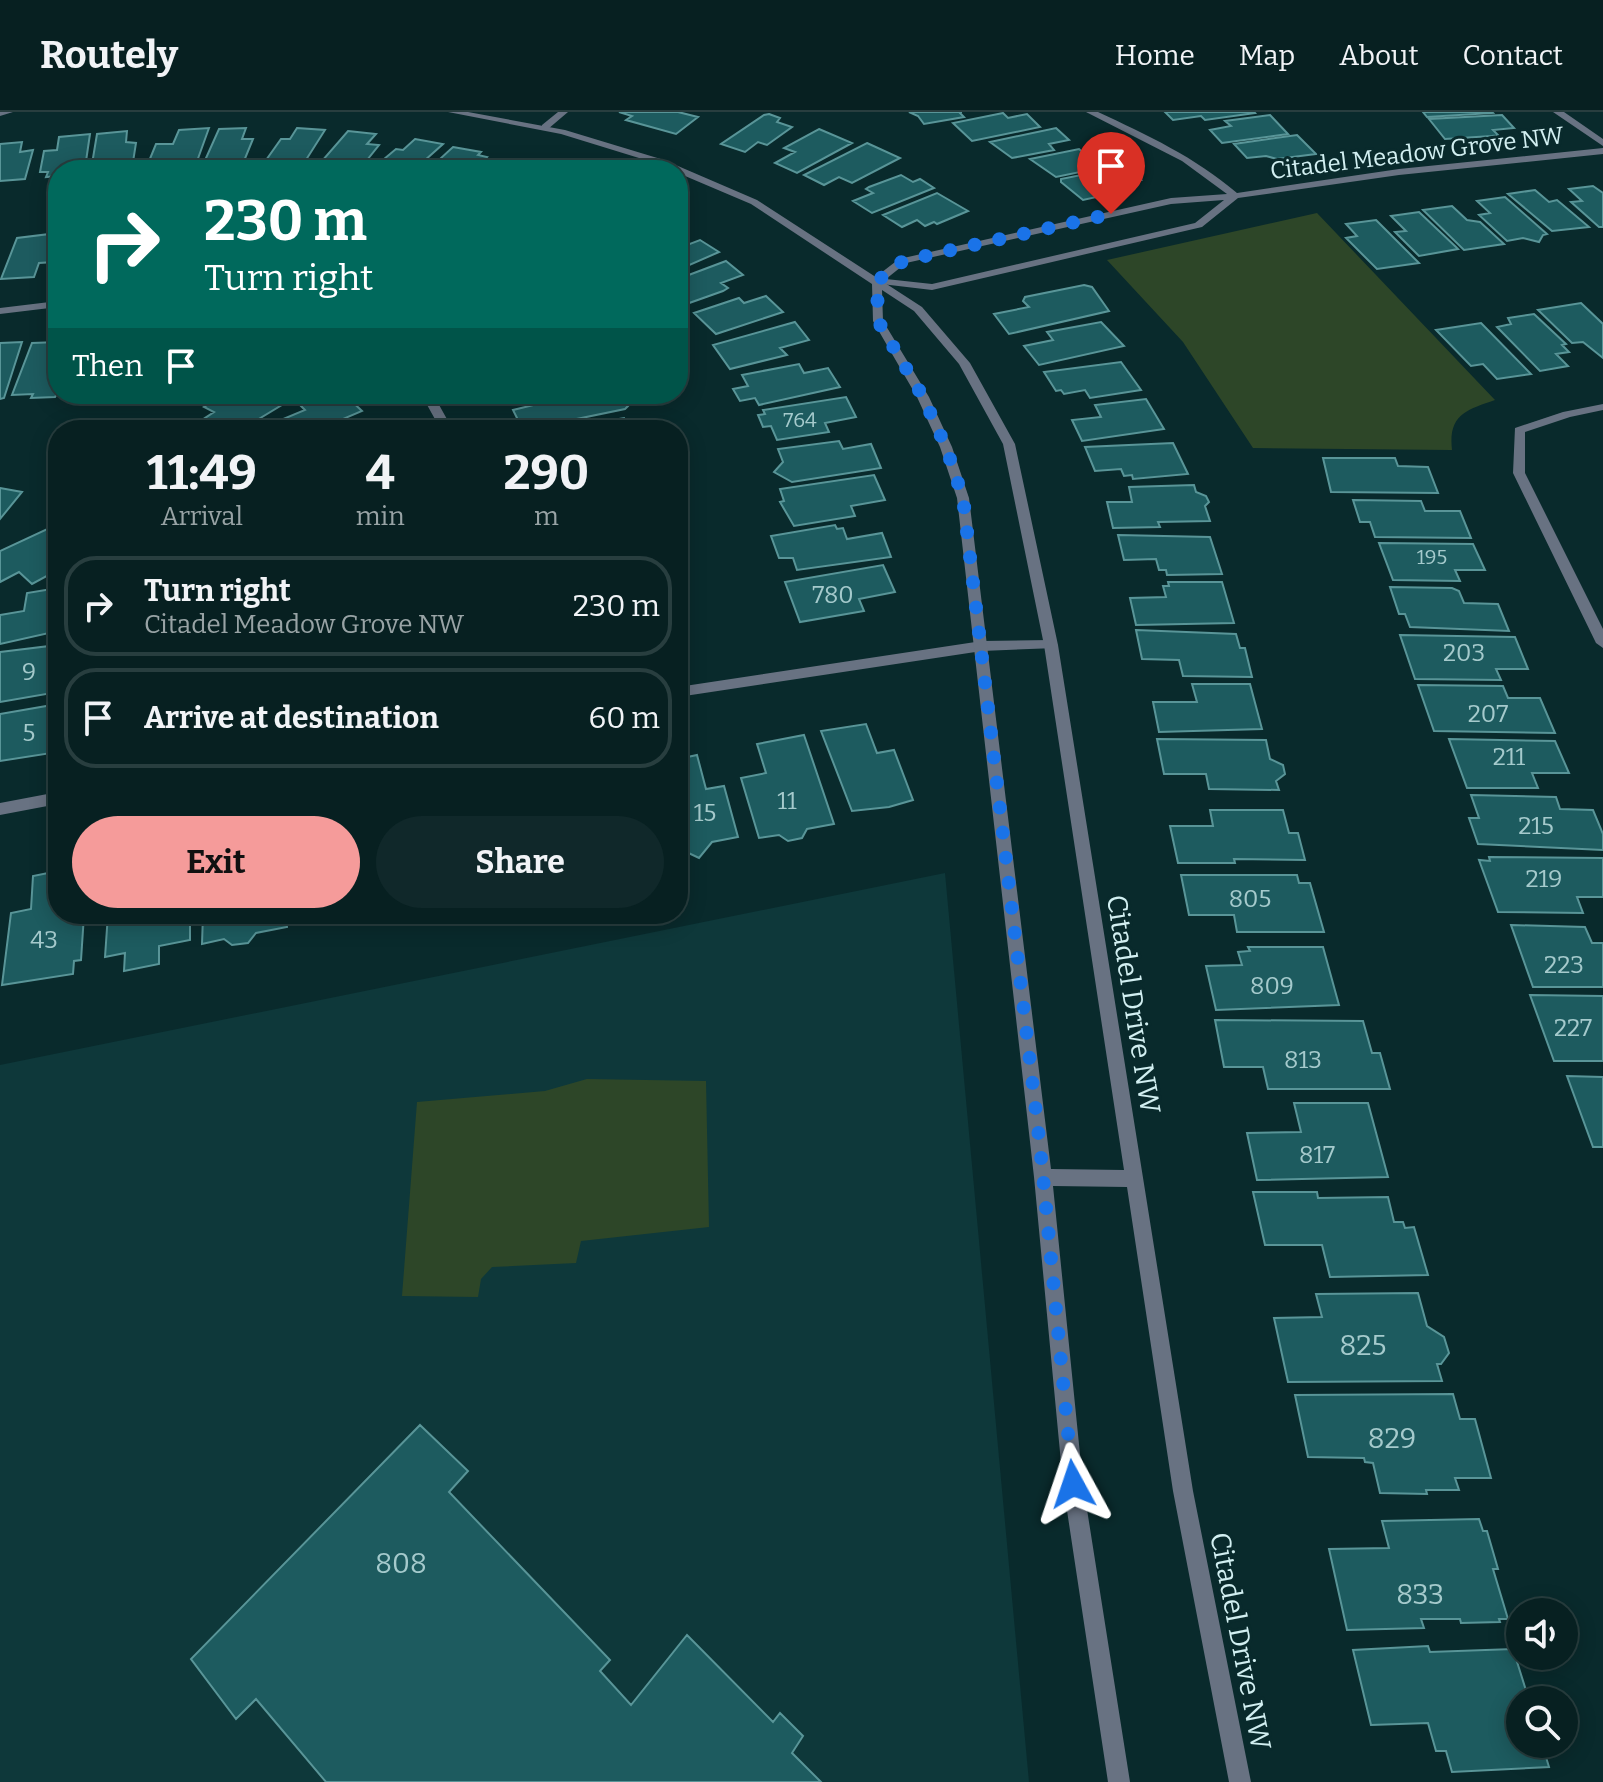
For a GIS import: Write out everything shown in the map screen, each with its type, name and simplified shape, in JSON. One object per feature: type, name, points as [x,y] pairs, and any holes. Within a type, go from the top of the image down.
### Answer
[{"type":"street","points":[[0,113],[8,112]]},
{"type":"street","name":"Citadel Drive NW","points":[[453,112],[545,127],[654,160]]},
{"type":"street","points":[[545,127],[563,112]]},
{"type":"street","name":"Citadel Meadow Grove NW","points":[[1091,112],[1159,143],[1214,176],[1235,196]]},
{"type":"street","points":[[1558,112],[1603,143]]},
{"type":"street","name":"Citadel Meadow Grove NW","points":[[877,281],[903,261],[1171,201],[1235,196],[1399,172],[1603,151]]},
{"type":"street","name":"Citadel Drive NW","points":[[688,174],[754,202],[918,309],[964,363],[1009,444],[1051,645],[1183,1491],[1240,1782]]},
{"type":"street","name":"Citadel Meadow Grove NW","points":[[877,281],[932,287],[1169,232],[1198,225],[1235,196]]},
{"type":"street","points":[[877,281],[878,321],[923,397],[946,447],[963,498],[1043,1177],[1073,1484],[1119,1782]]},
{"type":"street","points":[[0,311],[48,305]]},
{"type":"street","points":[[1603,407],[1567,414],[1519,430],[1519,473],[1603,643]]},
{"type":"street","points":[[688,690],[982,646],[1051,645]]},
{"type":"street","points":[[0,809],[48,800]]},
{"type":"street","points":[[1043,1177],[1132,1179]]},
{"type":"shaded area","points":[[945,873],[1029,1782],[0,1782],[0,1065]]},
{"type":"green space","points":[[1317,213],[1495,400],[1475,407],[1456,421],[1452,450],[1253,448],[1183,342],[1107,260]]},
{"type":"green space","points":[[587,1079],[706,1081],[709,1227],[581,1241],[576,1263],[492,1267],[481,1279],[478,1297],[402,1296],[417,1102],[545,1091]]},
{"type":"building","points":[[619,112],[678,112],[698,117],[676,134],[626,120],[632,116]]},
{"type":"building","points":[[909,112],[959,112],[964,117],[924,124],[918,116]]},
{"type":"building","points":[[1165,112],[1255,113],[1205,120],[1201,116],[1173,120]]},
{"type":"building","points":[[1423,112],[1492,112],[1493,113],[1427,117]]},
{"type":"building","points":[[1003,113],[1008,118],[1027,114],[1040,127],[972,141],[953,123]]},
{"type":"building","points":[[764,115],[780,118],[777,122],[792,127],[767,145],[758,142],[745,152],[721,144]]},
{"type":"building","points":[[1270,115],[1288,134],[1222,143],[1210,130],[1231,126],[1225,121]]},
{"type":"building","points":[[1502,115],[1514,128],[1493,130],[1498,135],[1492,136],[1445,139],[1429,119]]},
{"type":"building","points":[[209,128],[197,160],[149,160],[156,144],[173,144],[179,130]]},
{"type":"building","points":[[246,128],[242,139],[253,139],[244,160],[205,160],[219,129]]},
{"type":"building","points":[[297,128],[325,130],[306,160],[266,160],[281,139],[290,139]]},
{"type":"building","points":[[1056,128],[1069,140],[1049,144],[1054,150],[1012,158],[990,142]]},
{"type":"building","points":[[819,129],[852,143],[797,173],[775,163],[795,152],[784,148]]},
{"type":"building","points":[[127,131],[126,142],[136,143],[133,160],[93,160],[97,134]]},
{"type":"building","points":[[348,131],[376,134],[367,144],[379,145],[367,160],[323,160]]},
{"type":"building","points":[[90,134],[86,160],[48,160],[48,172],[40,172],[44,151],[57,150],[59,137]]},
{"type":"building","points":[[1297,135],[1316,154],[1277,159],[1266,156],[1247,158],[1234,144]]},
{"type":"building","points":[[415,139],[443,144],[425,160],[383,160],[396,149],[403,150]]},
{"type":"building","points":[[22,142],[20,152],[33,150],[25,179],[0,181],[0,144]]},
{"type":"building","points":[[867,143],[900,158],[852,183],[839,177],[824,185],[804,175]]},
{"type":"building","points":[[453,147],[481,152],[478,155],[487,157],[484,160],[439,160]]},
{"type":"building","points":[[1079,149],[1086,155],[1104,150],[1119,164],[1056,177],[1030,159]]},
{"type":"building","points":[[1126,166],[1141,180],[1117,185],[1123,191],[1119,192],[1083,200],[1061,182],[1061,179]]},
{"type":"building","points":[[901,175],[913,182],[920,179],[934,188],[872,213],[853,201],[873,193],[866,189],[869,187]]},
{"type":"building","points":[[1593,186],[1603,193],[1603,227],[1599,227],[1571,202],[1582,201],[1569,189]]},
{"type":"building","points":[[1535,190],[1549,202],[1557,200],[1589,227],[1552,231],[1508,194]]},
{"type":"building","points":[[937,193],[968,211],[925,226],[917,220],[902,227],[883,215]]},
{"type":"building","points":[[1505,197],[1547,234],[1539,242],[1523,238],[1507,241],[1479,215],[1490,213],[1477,201]]},
{"type":"building","points":[[1452,206],[1467,220],[1480,222],[1504,244],[1464,250],[1423,210]]},
{"type":"building","points":[[1419,212],[1458,249],[1419,256],[1395,232],[1406,231],[1391,216]]},
{"type":"building","points":[[1376,220],[1419,263],[1377,269],[1346,238],[1357,236],[1346,224]]},
{"type":"building","points":[[48,234],[48,262],[39,263],[34,277],[1,279],[17,238]]},
{"type":"building","points":[[700,240],[719,252],[688,266],[688,245]]},
{"type":"building","points":[[726,261],[743,275],[721,283],[728,288],[723,291],[688,303],[688,275]]},
{"type":"building","points":[[1084,285],[1092,287],[1109,311],[1009,334],[994,314],[1029,307],[1023,301],[1025,297]]},
{"type":"building","points":[[766,296],[783,312],[716,334],[694,313],[739,298],[744,303]]},
{"type":"building","points":[[1581,303],[1603,324],[1603,358],[1583,342],[1572,343],[1538,310]]},
{"type":"building","points":[[1534,314],[1566,344],[1562,345],[1569,352],[1556,354],[1568,366],[1540,371],[1497,327],[1511,324],[1508,318]]},
{"type":"building","points":[[795,322],[809,340],[780,348],[787,355],[730,369],[713,345]]},
{"type":"building","points":[[1101,322],[1124,346],[1039,365],[1024,346],[1053,340],[1047,332]]},
{"type":"building","points":[[1481,323],[1531,374],[1497,379],[1483,364],[1471,366],[1436,330]]},
{"type":"building","points":[[22,342],[4,398],[0,399],[0,343]]},
{"type":"building","points":[[48,342],[48,397],[12,395],[32,343]]},
{"type":"building","points":[[1121,362],[1141,390],[1090,398],[1085,390],[1064,394],[1061,390],[1056,391],[1044,372]]},
{"type":"building","points":[[799,364],[804,373],[828,368],[840,387],[759,405],[755,398],[740,401],[733,389],[748,386],[742,375]]},
{"type":"building","points":[[846,397],[856,417],[825,423],[829,432],[777,440],[771,426],[763,427],[758,415],[765,414],[763,410]]},
{"type":"building","points":[[1146,399],[1164,429],[1082,441],[1072,420],[1101,417],[1095,405]]},
{"type":"building","points":[[209,404],[284,404],[257,420],[202,420],[214,412],[204,407]]},
{"type":"building","points":[[299,404],[355,404],[362,411],[341,420],[281,420],[305,410]]},
{"type":"building","points":[[538,404],[628,406],[572,420],[518,420],[513,410]]},
{"type":"building","points":[[839,441],[843,449],[871,444],[881,468],[792,482],[774,472],[783,462],[778,449]]},
{"type":"building","points":[[1173,443],[1188,474],[1133,479],[1132,475],[1124,476],[1121,469],[1095,471],[1085,447]]},
{"type":"building","points":[[1323,458],[1395,458],[1398,466],[1428,467],[1438,493],[1331,492]]},
{"type":"building","points":[[874,475],[885,500],[851,506],[855,516],[794,526],[780,502],[784,501],[780,489]]},
{"type":"building","points":[[1194,485],[1196,492],[1206,496],[1209,502],[1205,506],[1210,521],[1158,522],[1160,527],[1113,528],[1107,502],[1132,502],[1129,487]]},
{"type":"building","points":[[0,488],[22,492],[0,519]]},
{"type":"building","points":[[1353,500],[1421,501],[1425,511],[1460,511],[1471,538],[1375,537],[1370,522],[1360,522]]},
{"type":"building","points":[[835,525],[837,529],[843,528],[847,539],[882,533],[891,557],[797,570],[793,558],[779,558],[771,536]]},
{"type":"building","points":[[48,529],[48,575],[32,584],[19,572],[0,582],[0,551]]},
{"type":"building","points":[[1118,535],[1210,537],[1222,574],[1167,575],[1166,570],[1159,570],[1156,559],[1124,560]]},
{"type":"building","points":[[1379,543],[1473,544],[1485,570],[1455,570],[1460,581],[1393,580]]},
{"type":"building","points":[[883,565],[895,592],[859,599],[864,611],[800,622],[785,582]]},
{"type":"building","points":[[1168,582],[1222,582],[1234,623],[1136,625],[1130,598],[1166,597],[1163,586],[1169,586]]},
{"type":"building","points":[[1390,587],[1452,588],[1459,591],[1464,603],[1498,604],[1509,631],[1410,627],[1405,614],[1399,614]]},
{"type":"building","points":[[48,590],[48,633],[0,644],[0,615],[24,611],[27,593]]},
{"type":"building","points":[[1136,630],[1236,634],[1240,648],[1245,648],[1252,677],[1183,676],[1179,660],[1142,659]]},
{"type":"building","points":[[1400,635],[1515,637],[1528,669],[1496,669],[1501,680],[1415,679]]},
{"type":"building","points":[[48,646],[48,694],[0,702],[0,652]]},
{"type":"building","points":[[1192,684],[1250,684],[1262,729],[1159,732],[1153,702],[1197,702]]},
{"type":"building","points":[[1418,685],[1503,686],[1508,698],[1540,698],[1555,733],[1434,731]]},
{"type":"building","points":[[48,706],[48,754],[0,761],[0,714]]},
{"type":"building","points":[[866,724],[877,753],[894,750],[913,800],[889,807],[852,811],[821,731]]},
{"type":"building","points":[[804,735],[834,824],[807,829],[802,838],[788,841],[779,835],[759,838],[741,778],[766,773],[757,744]]},
{"type":"building","points":[[1157,739],[1266,740],[1270,759],[1283,765],[1285,774],[1276,781],[1279,790],[1209,789],[1206,774],[1164,774]]},
{"type":"building","points":[[1449,739],[1555,741],[1569,773],[1532,773],[1538,788],[1467,788]]},
{"type":"building","points":[[697,755],[706,789],[724,786],[738,837],[712,842],[699,858],[688,853],[688,757]]},
{"type":"building","points":[[1471,795],[1556,797],[1560,809],[1593,810],[1603,834],[1603,850],[1478,844],[1469,818],[1479,818]]},
{"type":"building","points":[[1210,810],[1283,810],[1289,833],[1298,833],[1305,860],[1234,859],[1235,863],[1178,863],[1170,826],[1213,826]]},
{"type":"building","points":[[1489,857],[1603,858],[1603,897],[1577,897],[1583,913],[1498,912],[1479,860],[1490,861]]},
{"type":"building","points":[[48,873],[48,924],[83,924],[81,960],[74,961],[73,974],[2,985],[11,913],[31,909],[33,876]]},
{"type":"building","points":[[1181,875],[1297,875],[1299,883],[1310,883],[1324,932],[1237,932],[1234,915],[1189,915]]},
{"type":"building","points":[[107,924],[190,924],[190,940],[159,946],[159,964],[124,971],[125,953],[105,957]]},
{"type":"building","points":[[203,924],[287,924],[287,927],[256,933],[248,943],[232,945],[224,939],[202,944]]},
{"type":"building","points":[[1511,925],[1585,927],[1592,943],[1603,943],[1603,987],[1533,987]]},
{"type":"building","points":[[1248,947],[1323,947],[1339,1005],[1216,1010],[1206,966],[1242,965],[1238,952],[1250,951]]},
{"type":"building","points":[[1530,995],[1603,996],[1603,1061],[1554,1061]]},
{"type":"building","points":[[1215,1020],[1363,1021],[1372,1053],[1380,1053],[1390,1089],[1268,1089],[1263,1067],[1224,1067]]},
{"type":"building","points":[[1567,1076],[1603,1077],[1603,1147],[1593,1147]]},
{"type":"building","points":[[1294,1103],[1368,1103],[1388,1177],[1257,1180],[1247,1133],[1301,1132]]},
{"type":"building","points":[[1253,1192],[1317,1192],[1318,1198],[1388,1197],[1394,1222],[1403,1222],[1405,1228],[1414,1227],[1428,1275],[1330,1277],[1322,1245],[1265,1245]]},
{"type":"building","points":[[1418,1293],[1427,1326],[1444,1337],[1449,1353],[1441,1364],[1437,1364],[1442,1381],[1288,1382],[1274,1318],[1322,1317],[1316,1294]]},
{"type":"building","points":[[1453,1394],[1460,1419],[1475,1419],[1491,1478],[1455,1478],[1459,1490],[1426,1490],[1427,1494],[1380,1493],[1373,1463],[1365,1462],[1364,1458],[1308,1457],[1295,1395]]},
{"type":"building","points":[[420,1425],[468,1471],[449,1492],[610,1660],[600,1671],[631,1705],[687,1635],[773,1722],[780,1713],[803,1736],[792,1753],[821,1782],[326,1782],[256,1699],[236,1719],[191,1659]]},
{"type":"building","points":[[1479,1519],[1483,1531],[1487,1531],[1498,1569],[1493,1569],[1506,1619],[1499,1619],[1500,1622],[1461,1623],[1460,1619],[1421,1619],[1424,1628],[1347,1630],[1329,1549],[1389,1548],[1382,1521]]},
{"type":"building","points":[[1428,1646],[1430,1652],[1506,1649],[1506,1670],[1520,1670],[1525,1686],[1506,1686],[1506,1758],[1546,1758],[1549,1767],[1452,1772],[1446,1751],[1436,1751],[1428,1723],[1371,1725],[1353,1650]]},
{"type":"route","points":[[1073,1484],[1040,1146],[963,498],[946,447],[923,397],[878,321],[877,281],[903,261],[1111,214]]}]
